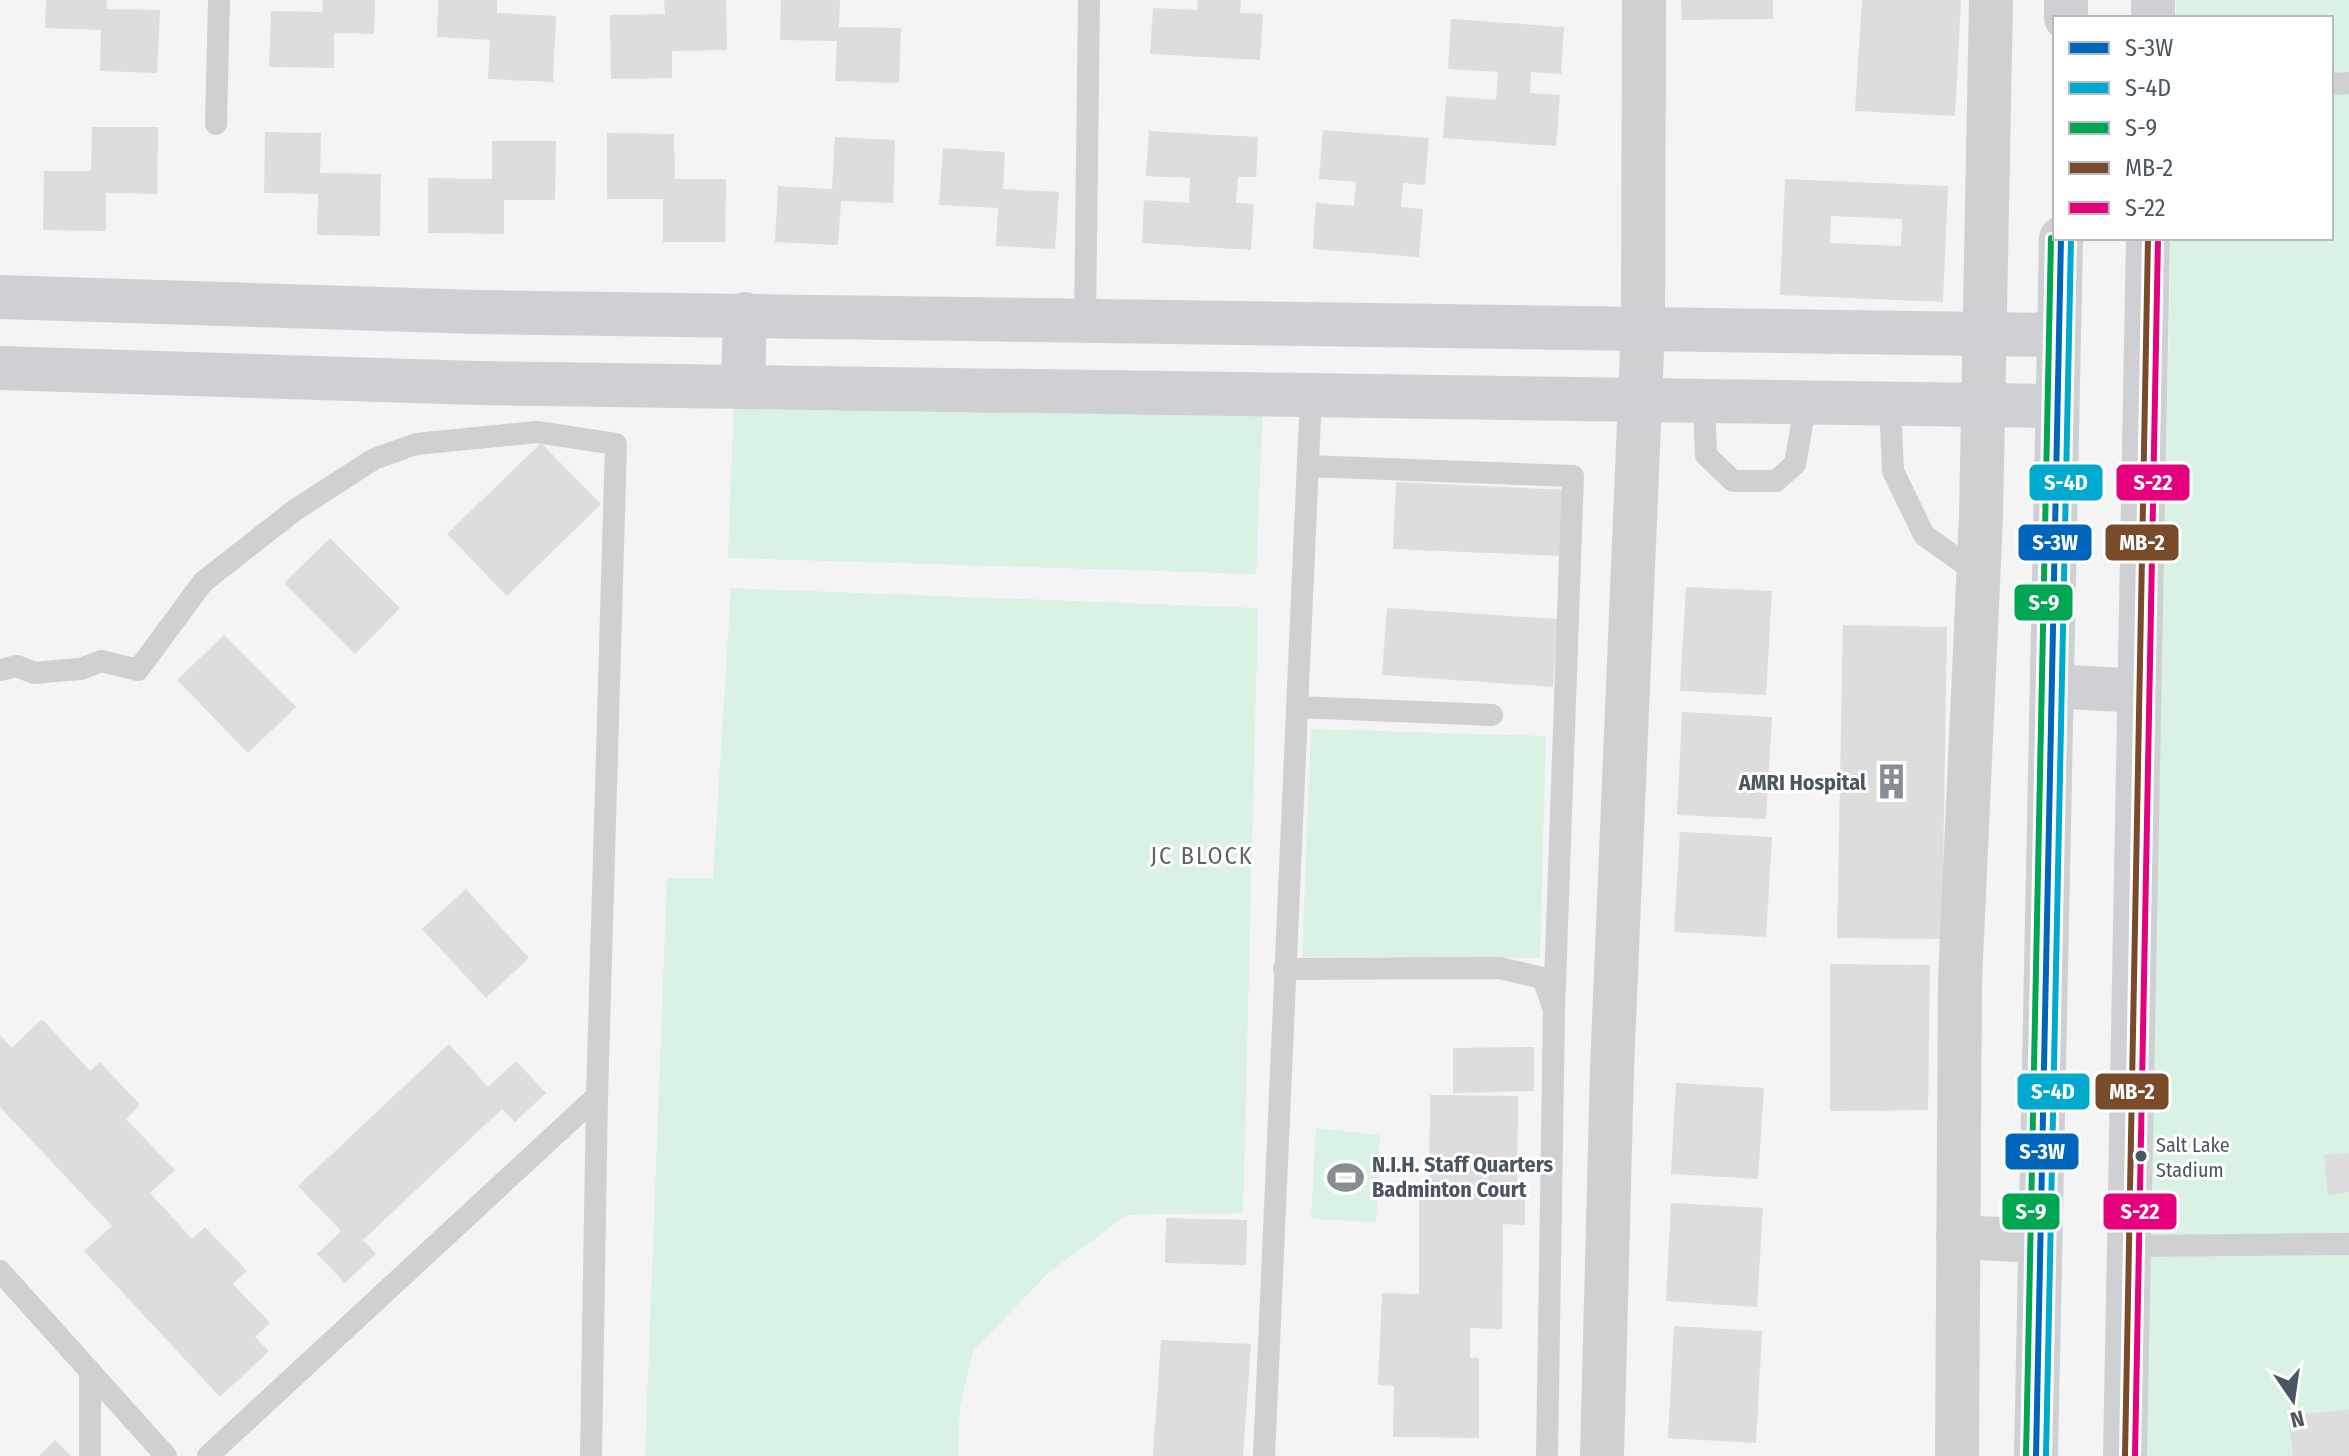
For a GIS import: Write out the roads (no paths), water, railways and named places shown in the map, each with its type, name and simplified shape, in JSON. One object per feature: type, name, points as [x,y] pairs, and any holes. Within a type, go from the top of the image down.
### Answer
[{"type":"street","points":[[1602,1456],[1612,1069],[1643,328],[1644,0]]},
{"type":"street","points":[[1957,1456],[1960,981],[1987,336],[1991,0]]},
{"type":"street","points":[[2036,1456],[2061,240]]},
{"type":"street","points":[[2125,1456],[2148,240]]},
{"type":"street","points":[[0,297],[477,312],[2059,335]]},
{"type":"street","points":[[743,385],[745,314]]},
{"type":"street","points":[[0,368],[476,383],[2057,406]]},
{"type":"street","points":[[2052,686],[2139,691]]},
{"type":"street","points":[[1958,1237],[2040,1241]]},
{"type":"lane","points":[[216,124],[219,0]]},
{"type":"lane","points":[[1085,320],[1089,0]]},
{"type":"lane","points":[[1264,1456],[1311,394]]},
{"type":"lane","points":[[1704,400],[1706,455],[1733,481],[1776,481],[1795,464],[1806,402]]},
{"type":"lane","points":[[1890,403],[1893,471],[1924,535],[1977,573]]},
{"type":"lane","points":[[0,670],[17,666],[34,673],[68,670],[101,661],[138,670],[203,582],[295,510],[374,459],[416,444],[537,432],[616,444],[597,1096],[591,1456]]},
{"type":"lane","points":[[1308,466],[1573,476],[1554,1010],[1547,1456]]},
{"type":"lane","points":[[1297,707],[1492,715]]},
{"type":"lane","points":[[1284,969],[1499,968],[1543,978],[1554,1010]]},
{"type":"lane","points":[[208,1456],[597,1096]]},
{"type":"lane","points":[[2129,1246],[2349,1244]]},
{"type":"lane","points":[[0,1271],[166,1456]]},
{"type":"lane","points":[[90,1371],[90,1456]]},
{"type":"place","name":"AMRI Hospital","points":[[1892,782]]},
{"type":"place","name":"Salt Lake Stadium","points":[[2141,1156]]},
{"type":"place","name":"N.I.H. Staff Quarters Badminton Court","points":[[1346,1177]]},
{"type":"district","name":"JC BLOCK","points":[[1202,856]]}]
